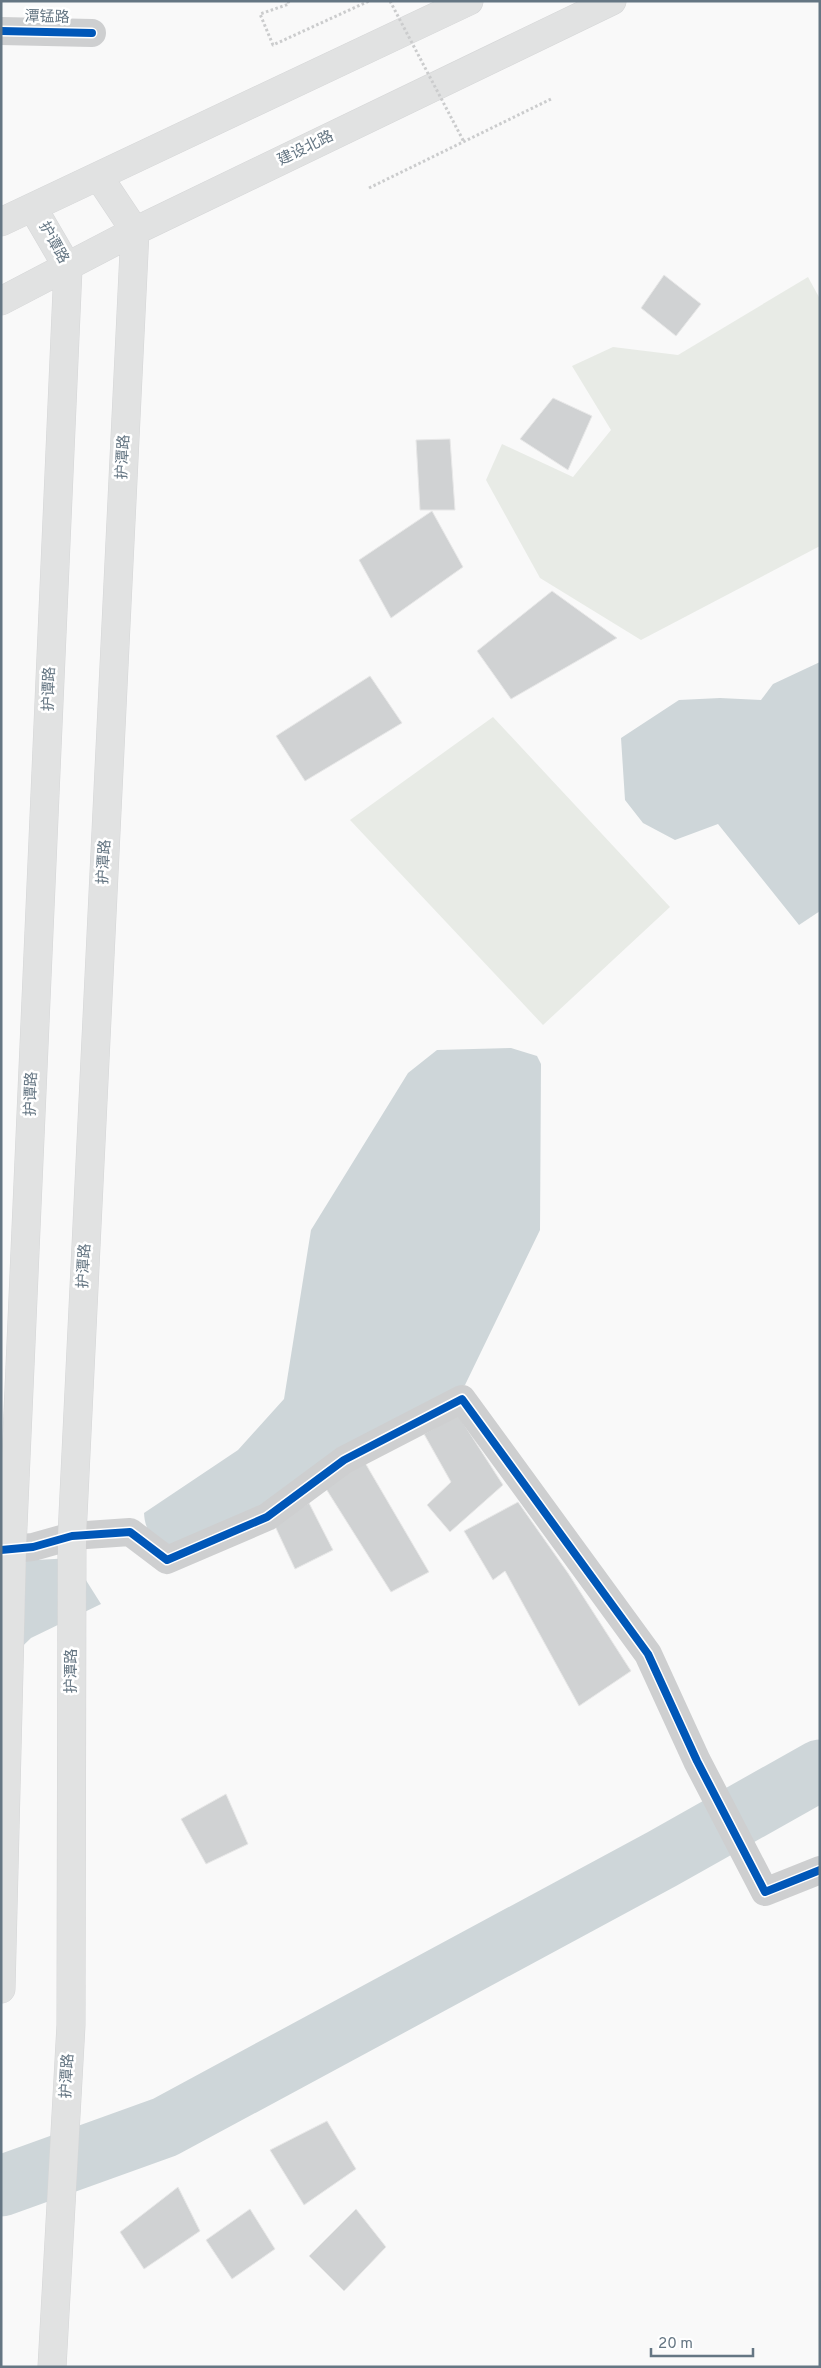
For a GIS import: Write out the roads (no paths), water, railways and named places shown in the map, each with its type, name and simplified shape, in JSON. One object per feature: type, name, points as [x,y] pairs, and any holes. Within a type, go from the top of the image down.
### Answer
[{"type":"main road","points":[[1,222],[469,1]]},
{"type":"main road","name":"建设北路","points":[[1,301],[68,268],[135,231],[612,1]]},
{"type":"main road","points":[[99,177],[135,231]]},
{"type":"main road","name":"护谭路","points":[[1,1989],[7,1550],[68,268],[33,208]]},
{"type":"main road","name":"护潭路","points":[[52,2367],[71,2025],[72,1536],[135,231]]},
{"type":"street","name":"潭锰路","points":[[1,31],[92,33]]},
{"type":"street","points":[[7,1550],[33,1547],[72,1536],[130,1532],[167,1560],[267,1518],[344,1460],[462,1399],[648,1654],[697,1761],[765,1892],[820,1870]]},
{"type":"waterway","points":[[1,2186],[165,2127],[662,1859],[820,1770]]}]
